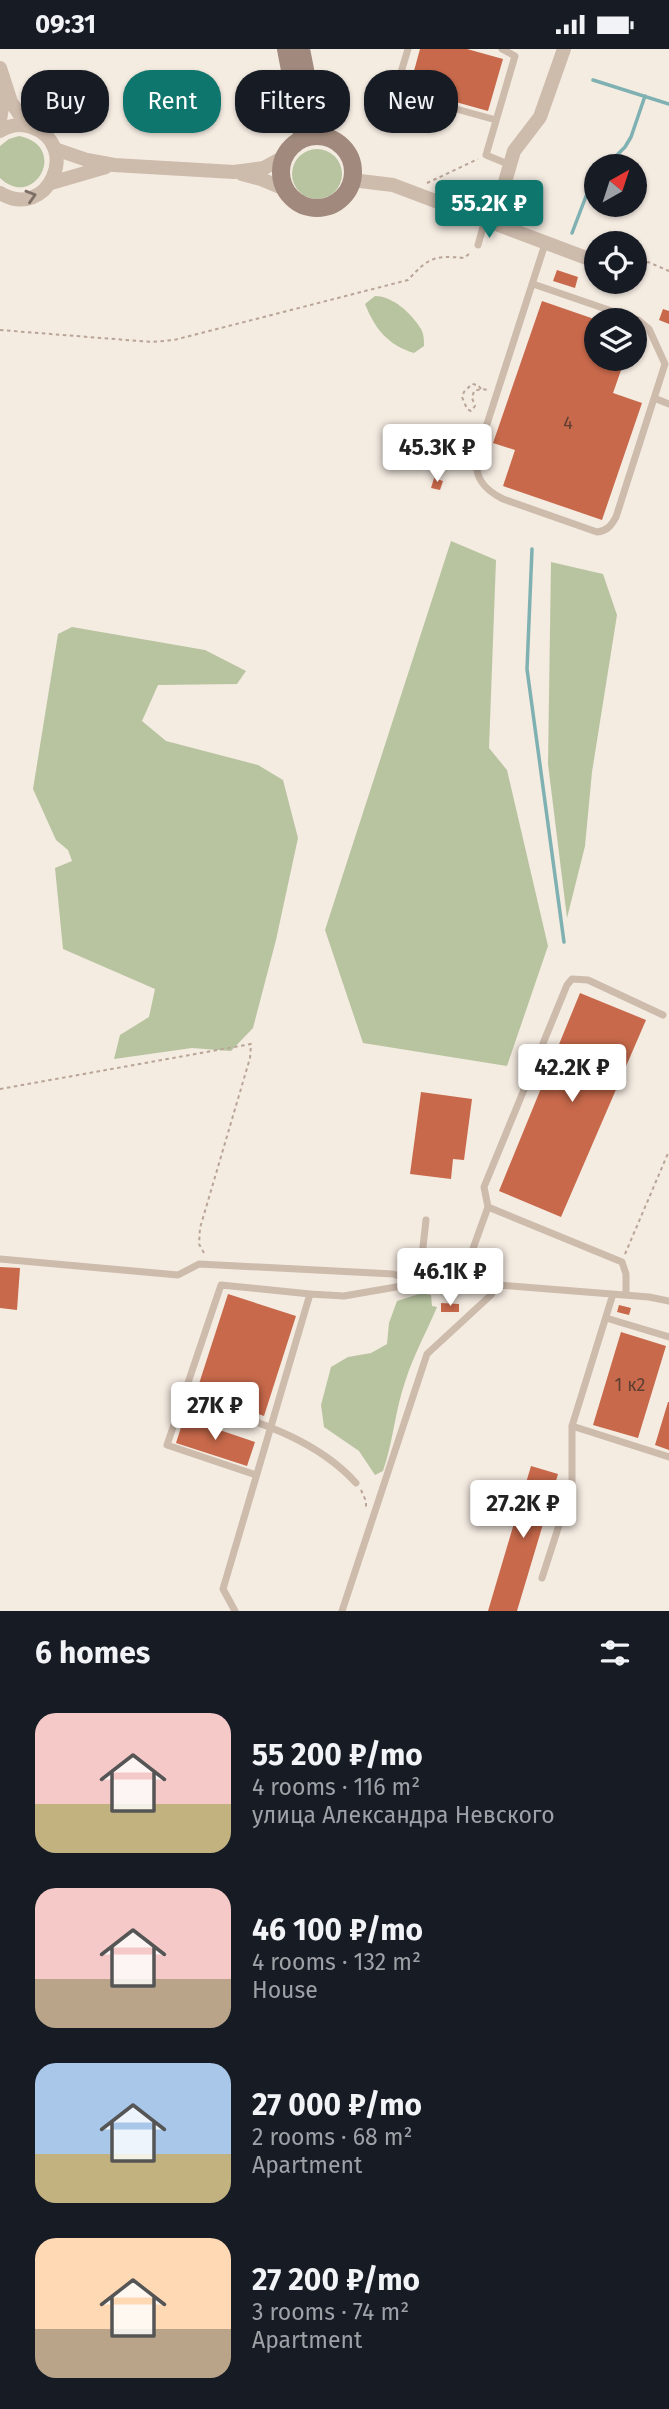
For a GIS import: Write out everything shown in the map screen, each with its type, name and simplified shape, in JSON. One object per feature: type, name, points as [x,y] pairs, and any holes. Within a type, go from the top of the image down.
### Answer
[{"type":"main road","points":[[293,51],[310,138]]},
{"type":"main road","points":[[310,138],[337,143],[350,159],[352,180],[348,191],[340,201],[328,207],[316,209],[303,206],[285,189],[281,173],[284,157],[295,143],[310,138]]},
{"type":"street","points":[[489,221],[508,164],[514,151],[540,117],[564,49]]},
{"type":"street","points":[[0,68],[11,102],[21,116]]},
{"type":"street","points":[[0,120],[5,88]]},
{"type":"street","points":[[0,131],[21,125]]},
{"type":"street","points":[[2,197],[19,200],[31,198],[43,192],[51,183],[57,160],[55,149],[43,133]]},
{"type":"street","points":[[55,149],[87,160],[114,165],[234,172],[264,168],[284,157]]},
{"type":"street","points":[[51,183],[114,165]]},
{"type":"street","points":[[234,172],[285,189]]},
{"type":"street","points":[[352,180],[393,185],[584,258]]},
{"type":"lane","points":[[408,49],[395,92],[496,120]]},
{"type":"lane","points":[[502,49],[515,56],[486,155],[508,164]]},
{"type":"lane","points":[[478,245],[489,221]]},
{"type":"lane","points":[[533,284],[638,320],[649,329],[664,364],[616,517],[604,531],[597,532],[503,499],[488,491],[475,469],[477,455],[545,244]]},
{"type":"lane","points":[[654,398],[669,404]]},
{"type":"lane","points":[[461,1282],[488,1207],[484,1187],[567,985],[572,979],[588,980],[663,1015]]},
{"type":"lane","points":[[488,1207],[622,1262],[626,1274],[625,1295]]},
{"type":"lane","points":[[419,1283],[426,1220]]},
{"type":"lane","points":[[0,1259],[178,1275],[199,1263],[393,1274],[419,1283]]},
{"type":"lane","points":[[256,1475],[167,1445],[221,1285],[344,1296],[419,1283],[461,1282],[669,1301]]},
{"type":"lane","points":[[342,1611],[426,1355],[491,1295],[496,1285]]},
{"type":"lane","points":[[234,1611],[223,1589],[310,1294]]},
{"type":"lane","points":[[542,1578],[572,1485],[572,1426],[613,1294]]},
{"type":"lane","points":[[606,1318],[669,1337]]},
{"type":"lane","points":[[183,1397],[270,1428],[320,1451],[356,1483]]},
{"type":"lane","points":[[572,1426],[669,1457]]},
{"type":"path","points":[[420,187],[486,155]]},
{"type":"path","points":[[0,330],[152,342],[174,340],[408,280],[424,262],[444,256],[464,258],[478,245]]},
{"type":"path","points":[[647,263],[669,271]]},
{"type":"path","points":[[481,389],[472,394],[474,409],[467,409],[462,397],[468,387],[475,384],[481,389],[497,392]]},
{"type":"path","points":[[0,1089],[251,1044],[250,1058],[200,1228],[199,1244],[209,1264]]},
{"type":"path","points":[[622,1262],[669,1151]]},
{"type":"green space","points":[[19,136],[34,142],[42,151],[44,162],[41,173],[34,182],[24,187],[13,186],[0,178],[0,146]]},
{"type":"green space","points":[[317,149],[335,156],[342,174],[335,192],[317,199],[299,192],[292,174],[299,156]]},
{"type":"green space","points":[[375,296],[395,302],[407,312],[422,331],[424,346],[414,353],[384,335],[365,304]]},
{"type":"green space","points":[[451,541],[496,560],[489,748],[507,770],[548,946],[507,1066],[363,1043],[325,930]]},
{"type":"green space","points":[[551,562],[603,574],[617,615],[592,772],[585,846],[567,918],[548,764]]},
{"type":"green space","points":[[72,627],[205,650],[246,671],[237,684],[158,685],[142,721],[166,741],[258,765],[283,780],[298,838],[253,1028],[231,1051],[192,1048],[114,1059],[120,1035],[149,1017],[155,989],[63,949],[55,868],[72,861],[68,850],[56,840],[33,789],[58,634]]},
{"type":"green space","points":[[422,1293],[431,1295],[432,1306],[437,1307],[405,1382],[383,1471],[375,1475],[359,1451],[324,1427],[321,1405],[331,1367],[348,1357],[371,1353],[387,1344],[389,1323],[397,1301]]},
{"type":"building","points":[[420,49],[467,49],[503,59],[488,111],[458,103],[458,70],[414,70]]},
{"type":"building","points":[[557,270],[578,277],[575,288],[553,281]]},
{"type":"building","points":[[542,301],[584,316],[584,371],[621,371],[613,393],[642,403],[602,520],[503,486],[515,450],[493,443]]},
{"type":"building","points":[[663,309],[669,311],[669,324],[659,320]]},
{"type":"building","points":[[434,478],[443,481],[440,490],[431,488]]},
{"type":"building","points":[[580,993],[646,1020],[561,1217],[499,1191]]},
{"type":"building","points":[[421,1092],[472,1099],[464,1160],[453,1159],[451,1179],[410,1174]]},
{"type":"building","points":[[0,1267],[20,1268],[17,1310],[0,1308]]},
{"type":"building","points":[[228,1294],[296,1316],[264,1416],[196,1393]]},
{"type":"building","points":[[441,1303],[459,1304],[459,1312],[441,1312]]},
{"type":"building","points":[[619,1305],[631,1308],[629,1315],[617,1312]]},
{"type":"building","points":[[621,1332],[666,1346],[638,1438],[593,1425]]},
{"type":"building","points":[[669,1402],[669,1450],[655,1445]]},
{"type":"building","points":[[184,1418],[255,1442],[247,1466],[176,1443]]},
{"type":"building","points":[[531,1466],[558,1474],[517,1611],[488,1611]]},
{"type":"waterway","points":[[593,80],[669,104]]},
{"type":"waterway","points":[[618,154],[631,137],[645,96]]},
{"type":"waterway","points":[[572,233],[584,202]]},
{"type":"waterway","points":[[532,549],[527,669],[564,942]]}]
